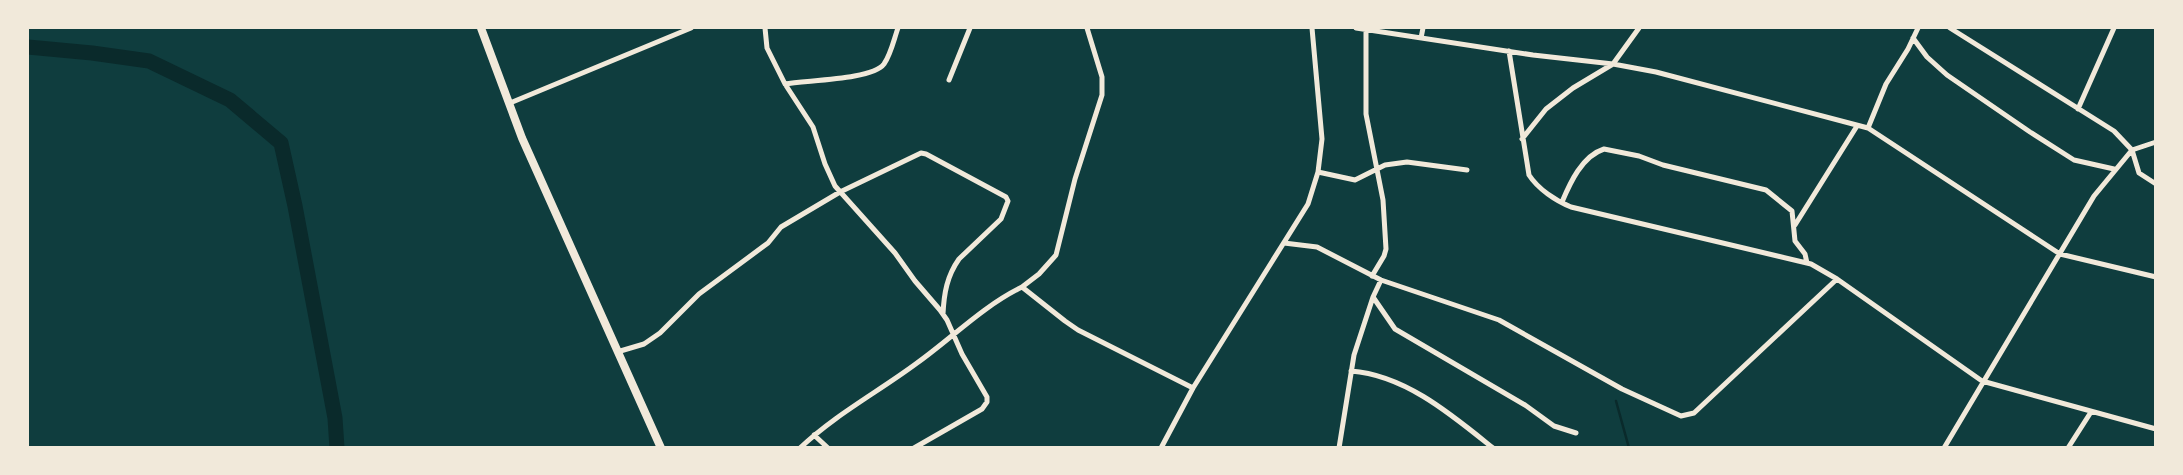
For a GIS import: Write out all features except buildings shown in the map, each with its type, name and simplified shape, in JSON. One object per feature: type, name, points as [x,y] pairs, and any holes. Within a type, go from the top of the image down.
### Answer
[{"type":"highway","points":[[481,28],[522,138],[661,448]]},
{"type":"street","points":[[510,103],[691,28]]},
{"type":"street","points":[[765,28],[767,48],[785,84],[813,127],[830,176],[840,192],[894,253],[943,314],[952,335],[987,397],[987,402],[982,409],[914,448]]},
{"type":"street","points":[[785,84],[846,78],[880,68],[887,58],[898,28]]},
{"type":"street","points":[[949,80],[970,28]]},
{"type":"street","points":[[800,448],[836,417],[917,363],[1001,298],[1022,287],[1039,274],[1056,255],[1075,179],[1102,95],[1102,77],[1087,28]]},
{"type":"street","points":[[1161,448],[1192,388],[1308,204],[1318,172],[1322,139],[1312,28]]},
{"type":"street","points":[[1356,28],[1377,29],[1421,38],[1613,64],[1670,75],[1868,128],[2060,254],[2156,277]]},
{"type":"street","points":[[1421,38],[1423,28]]},
{"type":"street","points":[[1522,139],[1546,109],[1573,88],[1613,64],[1639,28]]},
{"type":"street","points":[[1868,128],[1886,84],[1918,28]]},
{"type":"street","points":[[1950,28],[2114,131],[2132,150],[2139,173],[2156,184]]},
{"type":"street","points":[[2078,109],[2114,28]]},
{"type":"street","points":[[1366,29],[1366,114],[1383,200],[1386,248],[1384,256],[1372,276]]},
{"type":"street","points":[[1913,38],[1927,57],[1946,75],[2030,132],[2074,160],[2114,169]]},
{"type":"street","points":[[1509,51],[1522,139],[1531,178],[1549,195],[1571,207],[1807,263],[1837,279],[1982,381],[2156,429]]},
{"type":"street","points":[[1795,226],[1857,126]]},
{"type":"street","points":[[1944,448],[1982,381],[2094,196],[2114,169],[2132,150],[2156,142]]},
{"type":"street","points":[[1562,202],[1570,183],[1578,171],[1595,154],[1604,149],[1638,156],[1663,165],[1766,190],[1791,209],[1795,226],[1795,241],[1804,254],[1807,263]]},
{"type":"street","points":[[617,352],[644,344],[660,333],[699,294],[768,243],[781,227],[840,192],[921,153],[1006,197],[1008,205],[1001,219],[954,266],[944,290],[943,314]]},
{"type":"street","points":[[1318,172],[1355,180],[1362,178],[1376,168],[1407,162],[1467,170]]},
{"type":"street","points":[[1284,243],[1317,247],[1381,280],[1499,320],[1622,389],[1681,416],[1694,413],[1837,279]]},
{"type":"street","points":[[1339,448],[1351,371],[1364,321],[1381,280]]},
{"type":"street","points":[[1022,287],[1065,322],[1078,330],[1192,388]]},
{"type":"street","points":[[1373,297],[1395,329],[1525,405],[1554,426],[1576,433]]},
{"type":"street","points":[[1351,371],[1381,376],[1409,389],[1448,413],[1493,448]]},
{"type":"street","points":[[2068,448],[2090,412]]},
{"type":"street","points":[[814,435],[828,448]]},
{"type":"waterway","points":[[28,47],[149,61],[230,100],[281,143],[295,206],[335,418],[337,448]]},
{"type":"waterway","points":[[1616,401],[1629,448]]}]
